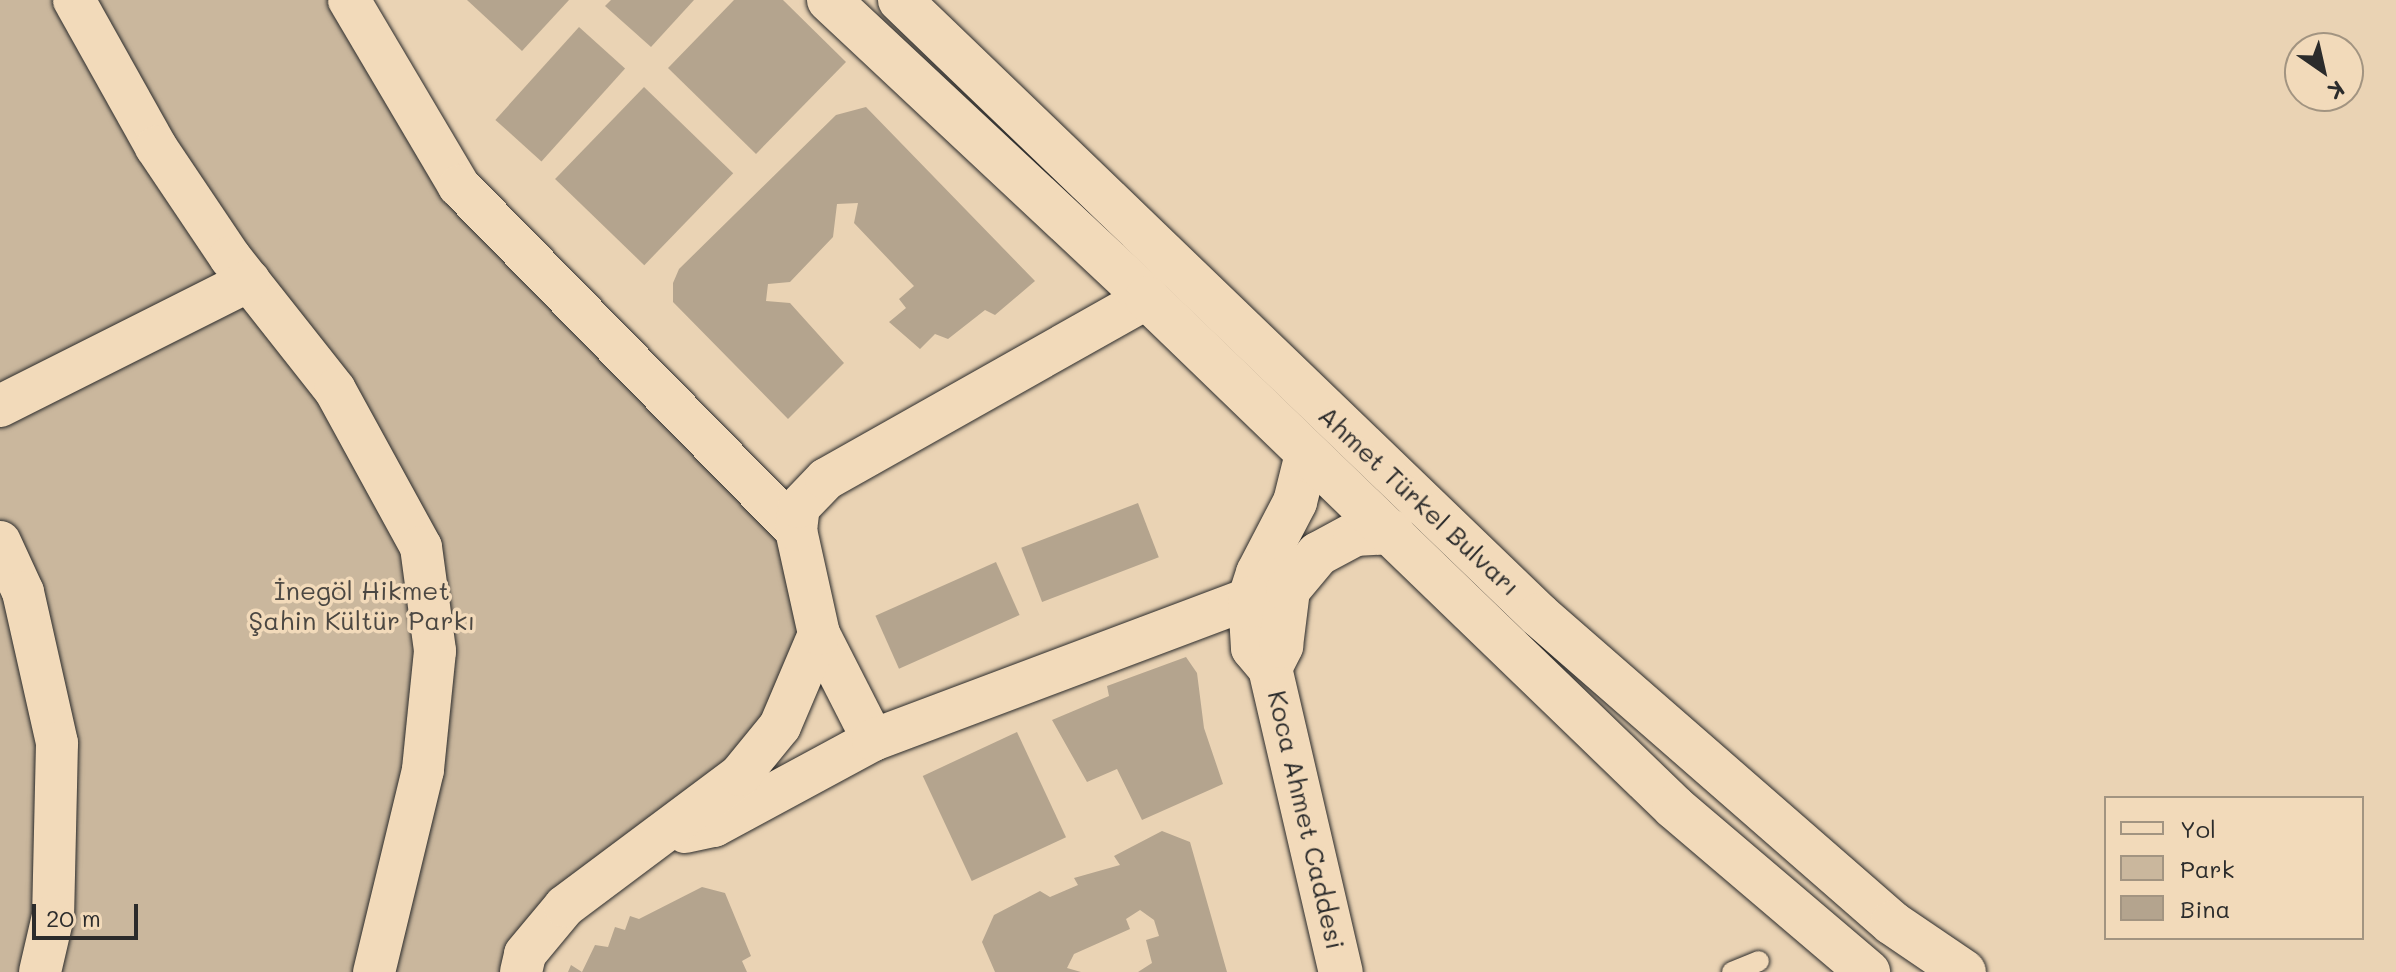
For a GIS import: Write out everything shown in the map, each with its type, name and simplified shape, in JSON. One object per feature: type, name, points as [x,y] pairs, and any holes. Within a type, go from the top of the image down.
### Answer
[{"type":"main road","name":"Ahmet Türkel Bulvarı","points":[[829,0],[1147,298],[1674,807],[1868,972]]},
{"type":"main road","name":"Ahmet Türkel Bulvarı","points":[[900,0],[1539,615],[1892,923],[1964,972]]},
{"type":"main road","points":[[1269,594],[1307,454]]},
{"type":"main road","points":[[1269,594],[1318,554],[1355,534],[1392,532]]},
{"type":"main road","name":"Koca Ahmet Caddesi","points":[[1269,594],[1253,648],[1270,668],[1341,972]]},
{"type":"street","points":[[74,0],[156,147],[249,281],[335,390],[421,547],[435,651],[423,770],[374,972]]},
{"type":"street","points":[[349,0],[459,186],[796,530]]},
{"type":"street","points":[[0,406],[249,281]]},
{"type":"street","points":[[873,740],[819,634],[796,530],[799,507],[826,479],[1147,298]]},
{"type":"street","points":[[0,542],[23,592],[57,743],[53,916],[40,972]]},
{"type":"street","points":[[653,840],[714,826],[873,740],[1269,594]]},
{"type":"street","points":[[521,972],[525,954],[565,906],[740,775],[780,726],[819,634]]},
{"type":"lane","points":[[1732,972],[1759,961]]},
{"type":"green space","name":"İnegöl Hikmet Şahin Kültür Parkı","points":[[0,0],[349,0],[459,186],[796,530],[803,681],[521,972],[0,972]]},
{"type":"building","points":[[467,0],[569,0],[522,51]]},
{"type":"building","points":[[611,0],[694,0],[651,47],[605,6]]},
{"type":"building","points":[[734,0],[783,0],[846,62],[756,154],[668,68]]},
{"type":"building","points":[[579,27],[625,68],[541,161],[495,120]]},
{"type":"building","points":[[644,87],[733,173],[644,265],[555,179]]},
{"type":"building","points":[[866,107],[1035,281],[995,315],[985,310],[948,339],[935,334],[920,349],[889,322],[906,308],[899,299],[914,286],[854,223],[858,203],[837,204],[833,237],[790,282],[768,284],[766,301],[790,303],[844,363],[788,419],[673,302],[673,283],[679,269],[836,115]]},
{"type":"building","points":[[1138,503],[1159,557],[1042,602],[1021,548]]},
{"type":"building","points":[[996,562],[1020,615],[899,669],[875,616]]},
{"type":"building","points":[[1186,657],[1197,673],[1204,728],[1223,784],[1142,820],[1117,769],[1087,782],[1052,720],[1109,696],[1107,686]]},
{"type":"building","points":[[1017,732],[1066,837],[972,881],[923,776]]},
{"type":"building","points":[[1162,831],[1190,842],[1227,972],[1138,972],[1152,963],[1146,940],[1159,936],[1154,920],[1140,910],[1126,919],[1130,929],[1074,954],[1067,968],[1081,972],[995,972],[982,942],[994,915],[1040,891],[1050,897],[1078,885],[1074,878],[1120,865],[1114,856]]},
{"type":"building","points":[[702,887],[725,893],[751,956],[742,961],[747,972],[582,972],[595,945],[608,947],[615,927],[625,930],[630,916],[639,919]]},
{"type":"building","points":[[571,965],[582,972],[568,972]]}]
